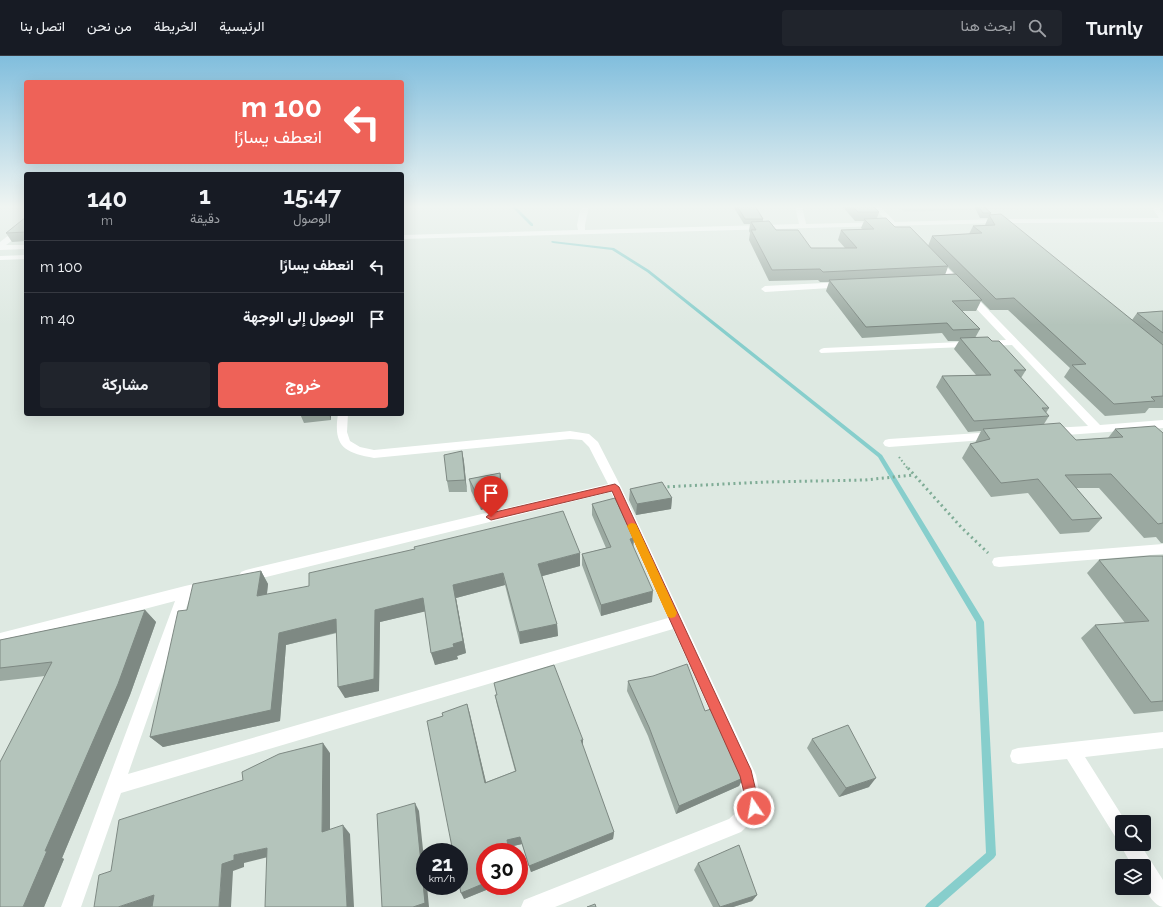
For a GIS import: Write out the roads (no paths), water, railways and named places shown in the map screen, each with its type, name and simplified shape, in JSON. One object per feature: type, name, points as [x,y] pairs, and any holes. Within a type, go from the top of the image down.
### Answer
[{"type":"street","points":[[0,247],[24,247]]},
{"type":"street","points":[[927,252],[1098,429]]},
{"type":"street","points":[[0,258],[24,257]]},
{"type":"street","points":[[938,280],[954,280]]},
{"type":"street","points":[[765,289],[852,285]]},
{"type":"street","points":[[824,351],[1014,342]]},
{"type":"street","points":[[343,416],[341,435],[344,442],[352,448],[362,452],[374,454],[570,435],[585,437],[594,445],[615,487],[675,622],[747,775],[754,808],[735,826],[531,907]]},
{"type":"street","points":[[1044,433],[1163,424]]},
{"type":"street","points":[[889,443],[1006,435]]},
{"type":"street","points":[[0,640],[322,557],[615,487]]},
{"type":"street","points":[[999,562],[1163,549]]},
{"type":"street","points":[[71,907],[185,592]]},
{"type":"street","points":[[116,786],[675,622]]},
{"type":"street","points":[[1018,756],[1163,740]]},
{"type":"street","points":[[1070,750],[1115,821]]},
{"type":"street","points":[[1151,878],[1163,898]]},
{"type":"waterway","points":[[585,246],[613,249],[648,271],[880,456],[980,622],[991,855],[930,907]]}]
